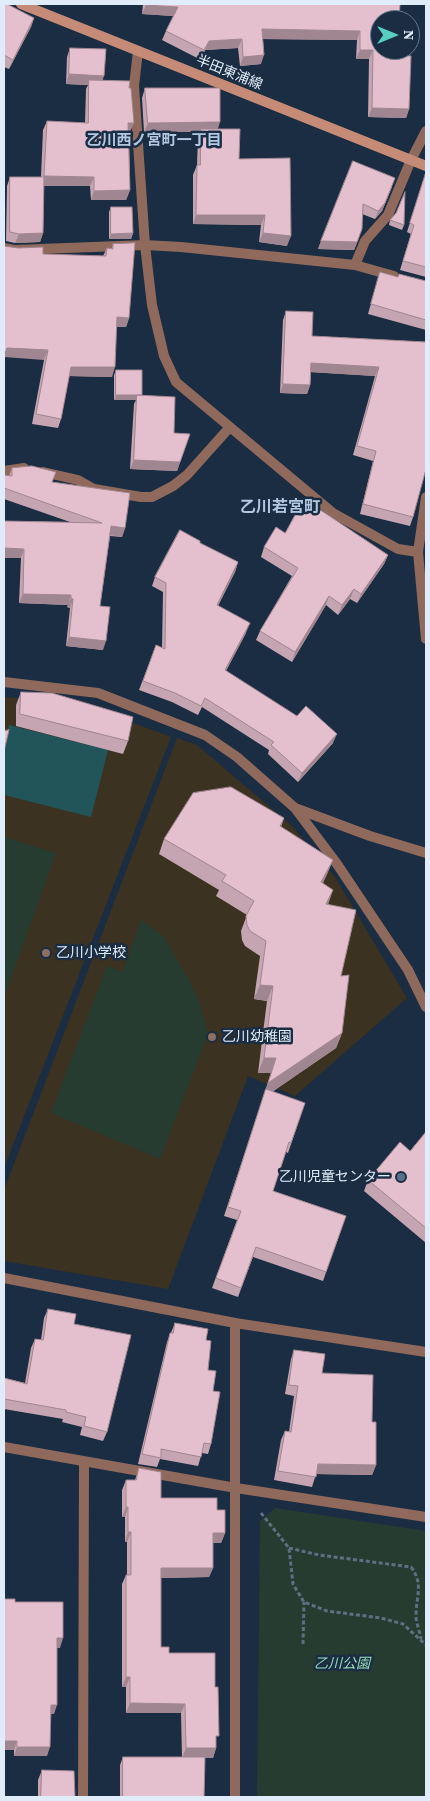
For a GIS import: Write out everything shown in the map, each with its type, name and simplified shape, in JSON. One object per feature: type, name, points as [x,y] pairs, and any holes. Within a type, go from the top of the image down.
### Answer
[{"type":"main road","name":"半田東浦線","points":[[21,4],[426,166]]},
{"type":"street","points":[[138,51],[134,86],[145,245],[152,304],[164,356],[176,382],[333,513],[398,549],[418,552]]},
{"type":"street","points":[[355,265],[365,241],[388,215],[411,160],[426,131]]},
{"type":"street","points":[[4,248],[15,250],[145,245],[355,265],[405,280]]},
{"type":"street","points":[[4,471],[22,467],[78,480],[94,489],[141,497],[152,497],[173,486],[187,474],[230,427]]},
{"type":"street","points":[[426,497],[418,552],[426,639]]},
{"type":"street","points":[[4,682],[98,693],[205,735],[237,757],[295,808],[337,864],[408,970],[426,1006]]},
{"type":"street","points":[[295,808],[370,836],[426,852]]},
{"type":"street","points":[[4,1278],[235,1323],[426,1352]]},
{"type":"street","points":[[235,1323],[235,1797]]},
{"type":"street","points":[[4,1447],[236,1488],[426,1517]]},
{"type":"street","points":[[83,1797],[84,1461]]},
{"type":"path","points":[[261,1513],[289,1548],[293,1584],[304,1602],[303,1644]]},
{"type":"path","points":[[289,1548],[319,1555],[411,1566],[418,1575],[419,1586],[416,1617],[422,1640]]},
{"type":"path","points":[[304,1602],[327,1611],[381,1618],[402,1624],[426,1645]]},
{"type":"shaded area","name":"乙川小学校","points":[[4,697],[77,702],[171,737],[4,1168]]},
{"type":"shaded area","points":[[9,725],[108,750],[91,817],[4,795],[4,746]]},
{"type":"shaded area","name":"乙川幼稚園","points":[[177,738],[197,745],[292,826],[335,877],[407,998],[295,1096],[248,1076],[168,1289],[4,1261],[4,1190]]},
{"type":"green space","points":[[4,837],[56,853],[4,997]]},
{"type":"green space","points":[[141,920],[164,937],[198,999],[208,1033],[160,1159],[51,1113],[107,966],[123,972]]},
{"type":"green space","name":"乙川公園","points":[[275,1508],[426,1531],[426,1797],[257,1797],[260,1521]]},
{"type":"building","points":[[4,4],[34,18],[13,60],[4,55]]},
{"type":"building","points":[[400,4],[400,10],[370,10],[370,50],[360,50],[360,31],[262,29],[264,55],[243,57],[242,39],[209,41],[204,50],[166,31],[178,7],[146,5]]},
{"type":"building","points":[[70,48],[106,49],[104,76],[69,74]]},
{"type":"building","points":[[373,60],[411,60],[409,109],[372,108]]},
{"type":"building","points":[[89,80],[130,81],[129,88],[131,88],[134,123],[128,123],[130,190],[94,191],[94,177],[44,176],[47,121],[88,123]]},
{"type":"building","points":[[145,88],[220,88],[220,122],[148,123]]},
{"type":"building","points":[[201,129],[240,129],[239,159],[290,158],[291,236],[263,233],[265,215],[196,215],[197,165],[200,165]]},
{"type":"building","points":[[353,161],[395,178],[385,203],[378,211],[363,204],[362,229],[357,242],[321,241]]},
{"type":"building","points":[[426,172],[426,267],[403,261],[414,225],[410,223]]},
{"type":"building","points":[[10,177],[44,177],[43,233],[19,234],[10,232]]},
{"type":"building","points":[[405,192],[404,225],[390,220],[396,213]]},
{"type":"building","points":[[111,207],[132,207],[133,233],[111,234]]},
{"type":"building","points":[[135,243],[129,318],[117,317],[115,367],[71,367],[61,419],[36,414],[48,350],[7,348],[4,356],[4,246],[18,248],[43,247],[43,254],[106,256],[107,248],[113,249],[113,244]]},
{"type":"building","points":[[380,272],[398,277],[399,274],[426,281],[426,320],[371,304]]},
{"type":"building","points":[[286,311],[313,312],[312,336],[426,342],[426,469],[413,517],[363,504],[376,451],[357,446],[379,367],[311,363],[310,385],[283,384]]},
{"type":"building","points":[[116,370],[142,370],[142,395],[116,395]]},
{"type":"building","points":[[137,395],[175,397],[174,433],[190,434],[180,462],[134,460]]},
{"type":"building","points":[[32,466],[56,472],[52,482],[130,493],[125,528],[111,526],[100,606],[110,607],[106,641],[69,637],[73,599],[71,595],[23,594],[24,549],[4,548],[4,521],[102,523],[4,488],[4,475],[12,476],[12,468]]},
{"type":"building","points":[[304,499],[388,555],[361,594],[354,589],[342,605],[329,596],[295,652],[260,631],[298,568],[264,547],[276,527],[285,533]]},
{"type":"building","points":[[180,530],[200,541],[200,543],[238,562],[217,605],[250,623],[225,670],[297,716],[306,706],[337,734],[302,773],[271,745],[274,742],[205,698],[201,706],[175,693],[143,681],[156,645],[165,649],[166,583],[155,577]]},
{"type":"building","points":[[21,692],[52,693],[133,717],[128,741],[20,714]]},
{"type":"building","points":[[9,730],[4,751],[4,731]]},
{"type":"building","points":[[231,787],[284,818],[280,826],[333,860],[321,882],[333,890],[326,904],[356,910],[341,976],[349,975],[342,1033],[268,1083],[276,1058],[264,1058],[273,986],[260,985],[266,941],[250,931],[247,925],[246,916],[254,901],[222,881],[226,875],[164,839],[193,793]]},
{"type":"building","points":[[266,1089],[305,1103],[291,1143],[289,1142],[273,1191],[346,1216],[326,1272],[256,1247],[241,1288],[216,1278],[241,1211],[228,1207]]},
{"type":"building","name":"乙川児童センター","points":[[426,1132],[426,1228],[368,1180],[400,1142],[410,1151]]},
{"type":"building","points":[[48,1309],[76,1314],[74,1324],[131,1335],[107,1432],[84,1426],[86,1417],[66,1412],[66,1410],[4,1399],[4,1378],[27,1384],[35,1339],[43,1340]]},
{"type":"building","points":[[175,1323],[208,1329],[206,1340],[211,1341],[208,1370],[216,1371],[213,1391],[220,1392],[211,1444],[204,1443],[201,1457],[161,1449],[161,1458],[142,1454],[170,1333],[173,1333]]},
{"type":"building","points":[[294,1350],[325,1354],[322,1373],[373,1375],[372,1422],[376,1422],[376,1465],[318,1464],[316,1477],[278,1471],[285,1431],[291,1432],[298,1386],[289,1385]]},
{"type":"building","points":[[139,1468],[161,1472],[161,1498],[217,1498],[217,1510],[225,1510],[225,1533],[213,1533],[213,1568],[161,1568],[161,1647],[169,1647],[169,1653],[215,1653],[215,1687],[218,1687],[219,1736],[216,1736],[216,1748],[186,1748],[185,1704],[130,1703],[130,1677],[126,1677],[126,1575],[131,1575],[131,1532],[128,1532],[126,1480],[136,1480]]},
{"type":"building","points":[[4,1599],[15,1599],[15,1602],[63,1602],[63,1638],[57,1638],[57,1705],[51,1705],[50,1747],[17,1747],[17,1741],[4,1741]]},
{"type":"building","points":[[123,1757],[205,1757],[204,1797],[123,1797]]},
{"type":"building","points":[[42,1770],[74,1771],[75,1797],[41,1797]]},
{"type":"place","name":"乙川小学校","points":[[46,953]]},
{"type":"place","name":"乙川幼稚園","points":[[212,1037]]},
{"type":"place","name":"乙川児童センター","points":[[401,1177]]},
{"type":"district","name":"乙川西ノ宮町一丁目","points":[[154,141]]},
{"type":"district","name":"乙川若宮町","points":[[280,508]]}]
